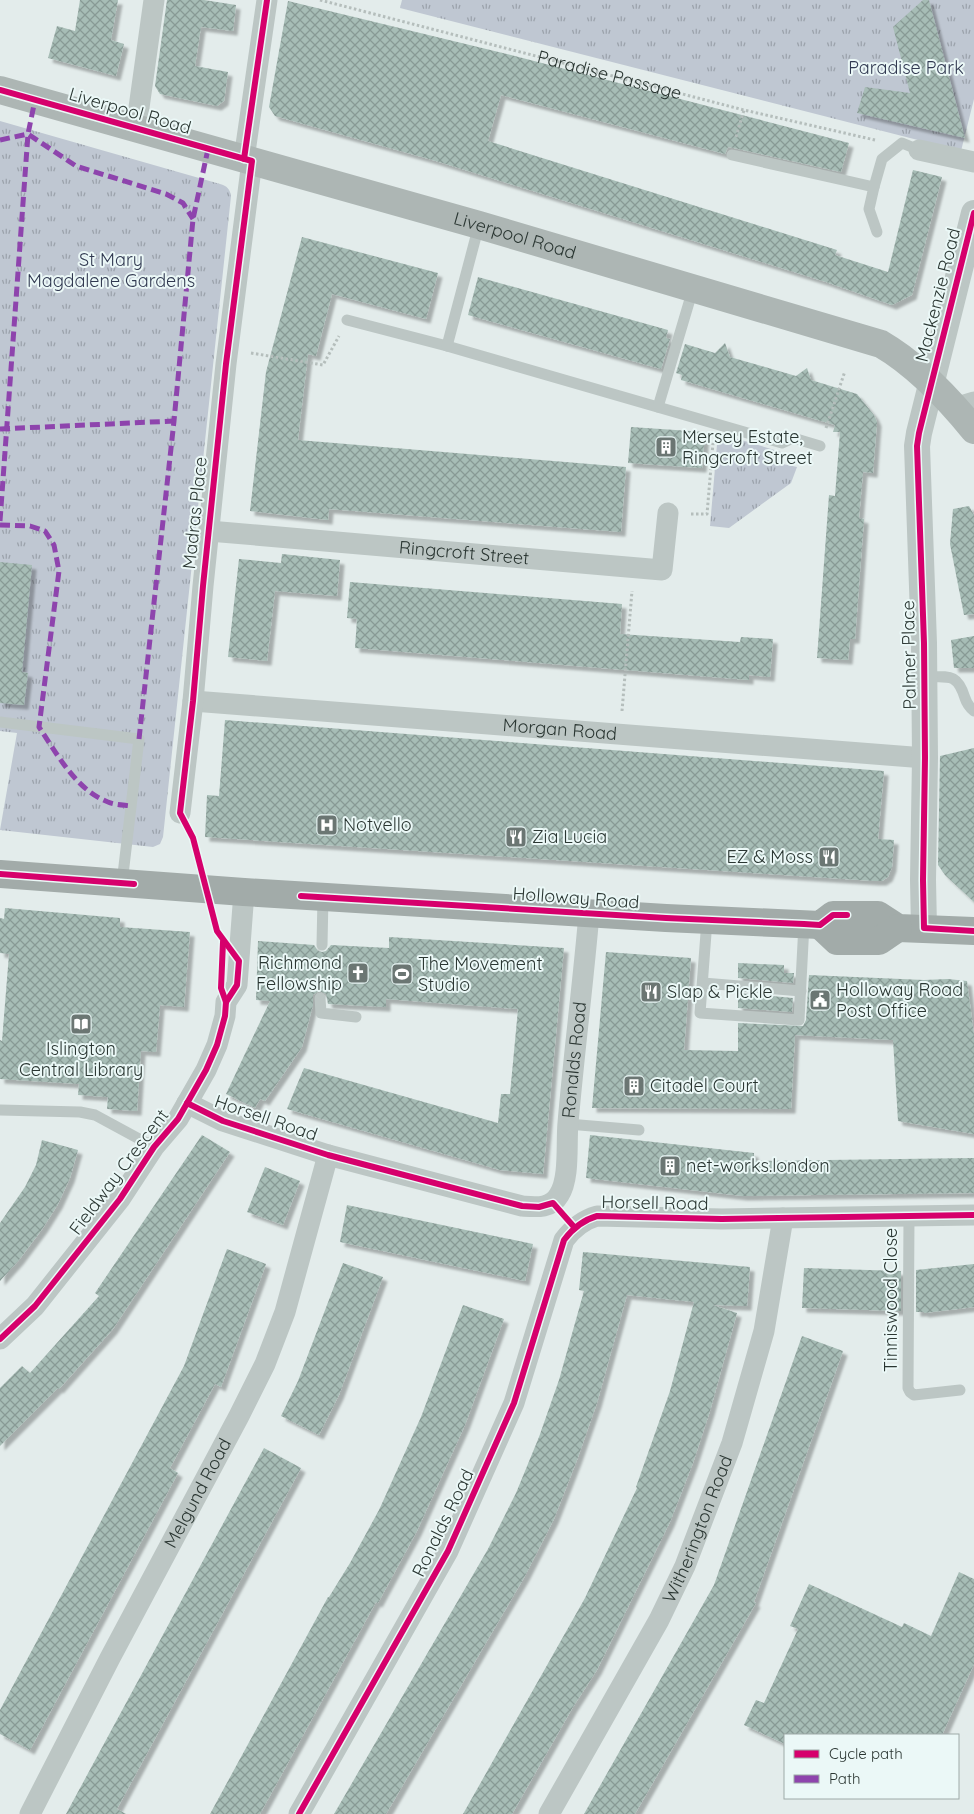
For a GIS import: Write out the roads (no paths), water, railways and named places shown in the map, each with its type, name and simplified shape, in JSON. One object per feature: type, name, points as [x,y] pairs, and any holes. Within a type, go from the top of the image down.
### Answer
[{"type":"highway","name":"Holloway Road","points":[[0,874],[244,892],[707,920],[812,924],[833,915],[878,915],[911,928],[974,931]]},
{"type":"main road","name":"Liverpool Road","points":[[0,90],[479,225],[881,344],[908,362],[932,384],[964,405],[974,430]]},
{"type":"street","points":[[136,129],[154,0]]},
{"type":"street","name":"Madras Place","points":[[180,813],[193,701],[202,586],[267,0]]},
{"type":"street","points":[[919,150],[974,162]]},
{"type":"street","name":"Mackenzie Road","points":[[932,384],[974,213]]},
{"type":"street","name":"Palmer Place","points":[[911,928],[923,880],[925,758],[917,446],[932,384]]},
{"type":"street","name":"Ringcroft Street","points":[[209,531],[662,570],[668,513]]},
{"type":"street","name":"Morgan Road","points":[[193,701],[925,758]]},
{"type":"street","name":"Fieldway Crescent","points":[[0,1339],[35,1306],[120,1199],[154,1147],[178,1119],[206,1070],[217,1045],[225,1016],[226,1002],[238,985],[244,892]]},
{"type":"street","name":"Ronalds Road","points":[[553,1203],[558,1197],[565,1181],[568,1124],[589,914]]},
{"type":"street","name":"Horsell Road","points":[[186,1103],[223,1121],[328,1155],[522,1206],[538,1207],[553,1203]]},
{"type":"street","name":"Melgund Road","points":[[30,1814],[110,1658],[240,1416],[265,1364],[285,1312],[328,1155]]},
{"type":"street","points":[[553,1203],[575,1228]]},
{"type":"street","name":"Horsell Road","points":[[575,1228],[587,1219],[597,1216],[722,1219],[974,1215]]},
{"type":"street","name":"Witherington Road","points":[[549,1814],[659,1620],[692,1548],[732,1443],[764,1331],[782,1218]]},
{"type":"street","name":"Ronalds Road","points":[[299,1814],[448,1551],[514,1403],[564,1240],[575,1228]]},
{"type":"lane","points":[[877,232],[869,209],[882,159],[902,142],[919,150]]},
{"type":"lane","points":[[732,155],[874,186]]},
{"type":"lane","points":[[447,346],[479,225]]},
{"type":"lane","points":[[658,407],[693,288]]},
{"type":"lane","points":[[347,320],[447,346],[782,442],[793,438],[820,446]]},
{"type":"lane","points":[[924,677],[946,677],[958,682],[961,685],[968,705],[974,710]]},
{"type":"lane","points":[[0,722],[139,739],[122,883]]},
{"type":"lane","points":[[322,945],[323,896]]},
{"type":"lane","points":[[707,920],[700,1013],[799,1020],[801,991],[812,924]]},
{"type":"lane","points":[[702,983],[801,991]]},
{"type":"lane","points":[[320,998],[321,1013],[356,1017]]},
{"type":"lane","points":[[0,1110],[80,1112],[95,1115],[154,1147]]},
{"type":"lane","points":[[568,1124],[639,1130]]},
{"type":"lane","name":"Tinniswood Close","points":[[909,1216],[908,1388],[914,1395],[960,1390]]},
{"type":"place","name":"Mersey Estate, Ringcroft Street","points":[[666,447]]},
{"type":"place","name":"Notvello","points":[[327,825]]},
{"type":"place","name":"Zia Lucia","points":[[516,837]]},
{"type":"place","name":"EZ & Moss","points":[[829,857]]},
{"type":"place","name":"Richmond Fellowship","points":[[358,973]]},
{"type":"place","name":"The Movement Studio","points":[[402,974]]},
{"type":"place","name":"Slap & Pickle","points":[[651,992]]},
{"type":"place","name":"Holloway Road Post Office","points":[[820,1000]]},
{"type":"place","name":"Islington Central Library","points":[[81,1024]]},
{"type":"place","name":"Citadel Court","points":[[634,1086]]},
{"type":"place","name":"net-works.london","points":[[670,1166]]},
{"type":"park label","name":"Paradise Park","points":[[906,68]]},
{"type":"park label","name":"St Mary Magdalene Gardens","points":[[111,270]]}]
